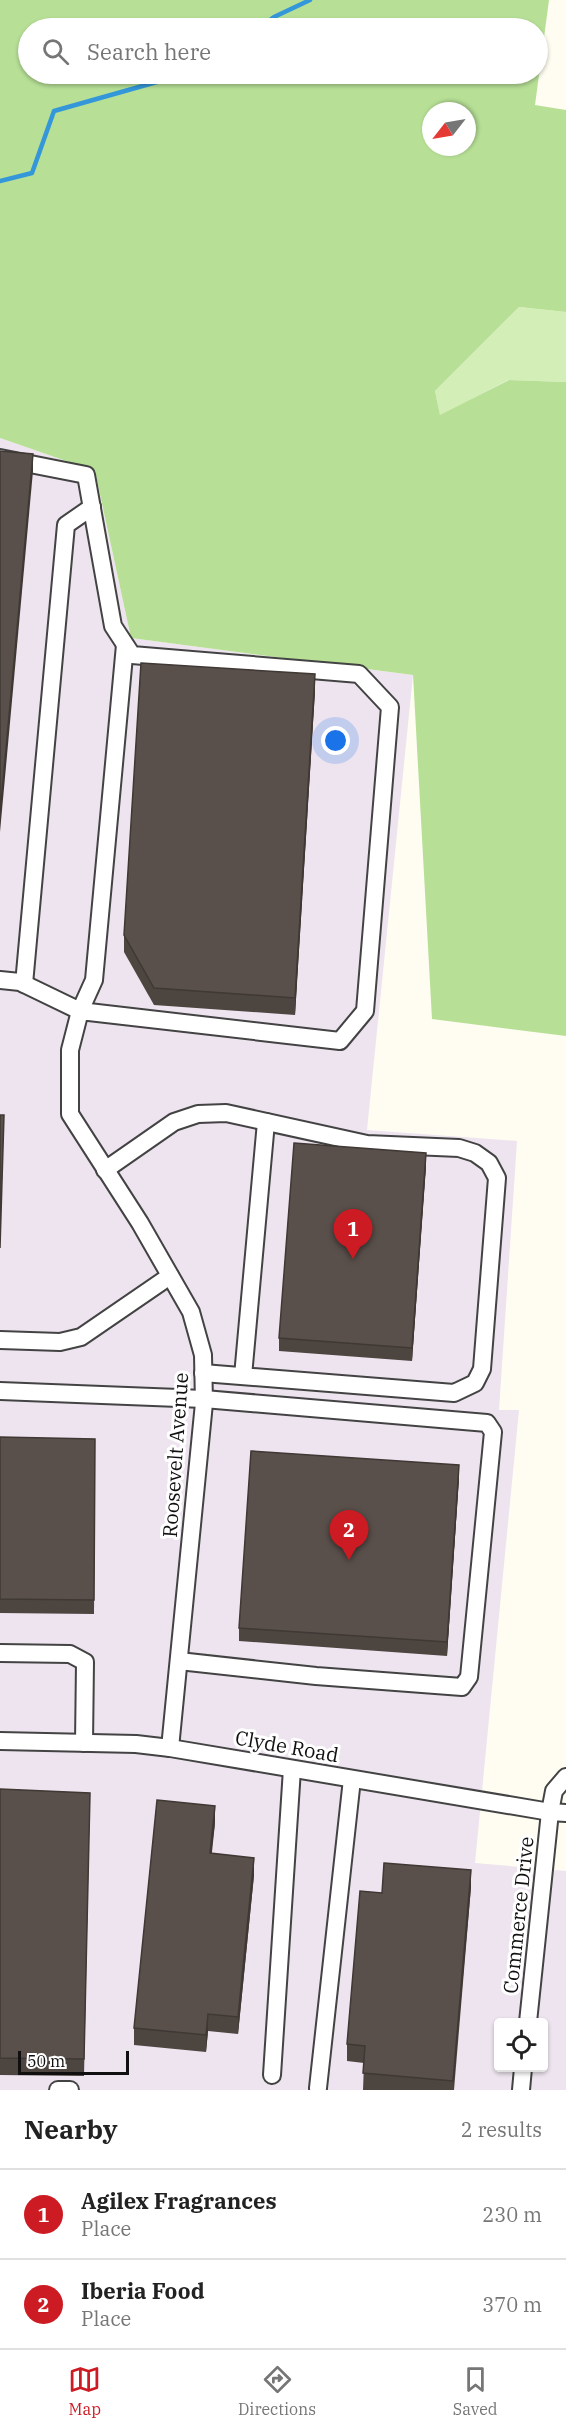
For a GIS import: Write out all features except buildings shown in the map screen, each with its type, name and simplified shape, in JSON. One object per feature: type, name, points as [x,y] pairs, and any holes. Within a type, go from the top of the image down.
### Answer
[{"type":"street","points":[[0,458],[86,475],[113,626],[132,655],[359,674],[390,707],[364,1011],[340,1041],[80,1011],[24,984],[0,980]]},
{"type":"street","points":[[24,984],[66,525],[92,507]]},
{"type":"street","name":"Roosevelt Avenue","points":[[125,645],[94,980],[80,1011],[70,1050],[69,1093],[70,1114],[191,1312],[203,1355],[204,1399],[170,1748]]},
{"type":"street","points":[[105,1170],[174,1122],[198,1114],[226,1113],[367,1144],[459,1148],[476,1153],[489,1163],[497,1178],[482,1369],[475,1383],[454,1393],[203,1373]]},
{"type":"street","points":[[243,1377],[266,1122]]},
{"type":"street","points":[[0,1340],[60,1342],[81,1337],[170,1276]]},
{"type":"street","points":[[0,1391],[204,1399],[288,1408],[487,1423],[493,1432],[469,1677],[462,1687],[316,1676],[179,1661]]},
{"type":"street","points":[[0,1653],[70,1654],[85,1662],[84,1743]]},
{"type":"street","name":"Clyde Road","points":[[0,1741],[136,1744],[170,1748],[558,1813]]},
{"type":"street","points":[[272,2075],[292,1768]]},
{"type":"street","name":"Commerce Drive","points":[[529,2018],[558,1813],[554,1791],[566,1777]]},
{"type":"street","points":[[318,2088],[352,1779]]},
{"type":"street","points":[[521,2090],[523,2072]]},
{"type":"street","points":[[58,2090],[70,2090]]},
{"type":"shaded area","points":[[0,438],[95,471],[131,638],[413,675],[367,1130],[517,1141],[499,1410],[519,1410],[475,1863],[566,1871],[566,2090],[0,2090]]},
{"type":"green space","points":[[0,0],[549,0],[547,18],[18,18],[18,84],[538,84],[535,105],[566,110],[566,312],[519,307],[435,391],[440,415],[509,380],[566,382],[566,1036],[432,1019],[413,675],[131,638],[95,471],[0,438]]},
{"type":"green space","points":[[519,307],[566,312],[566,382],[508,380],[440,416],[435,391]]},
{"type":"waterway","points":[[273,18],[310,0]]},
{"type":"waterway","points":[[0,181],[32,173],[54,111],[150,84]]},
{"type":"place","name":"Agilex Fragrances","points":[[353,1259]]},
{"type":"place","name":"Iberia Food","points":[[349,1560]]}]
